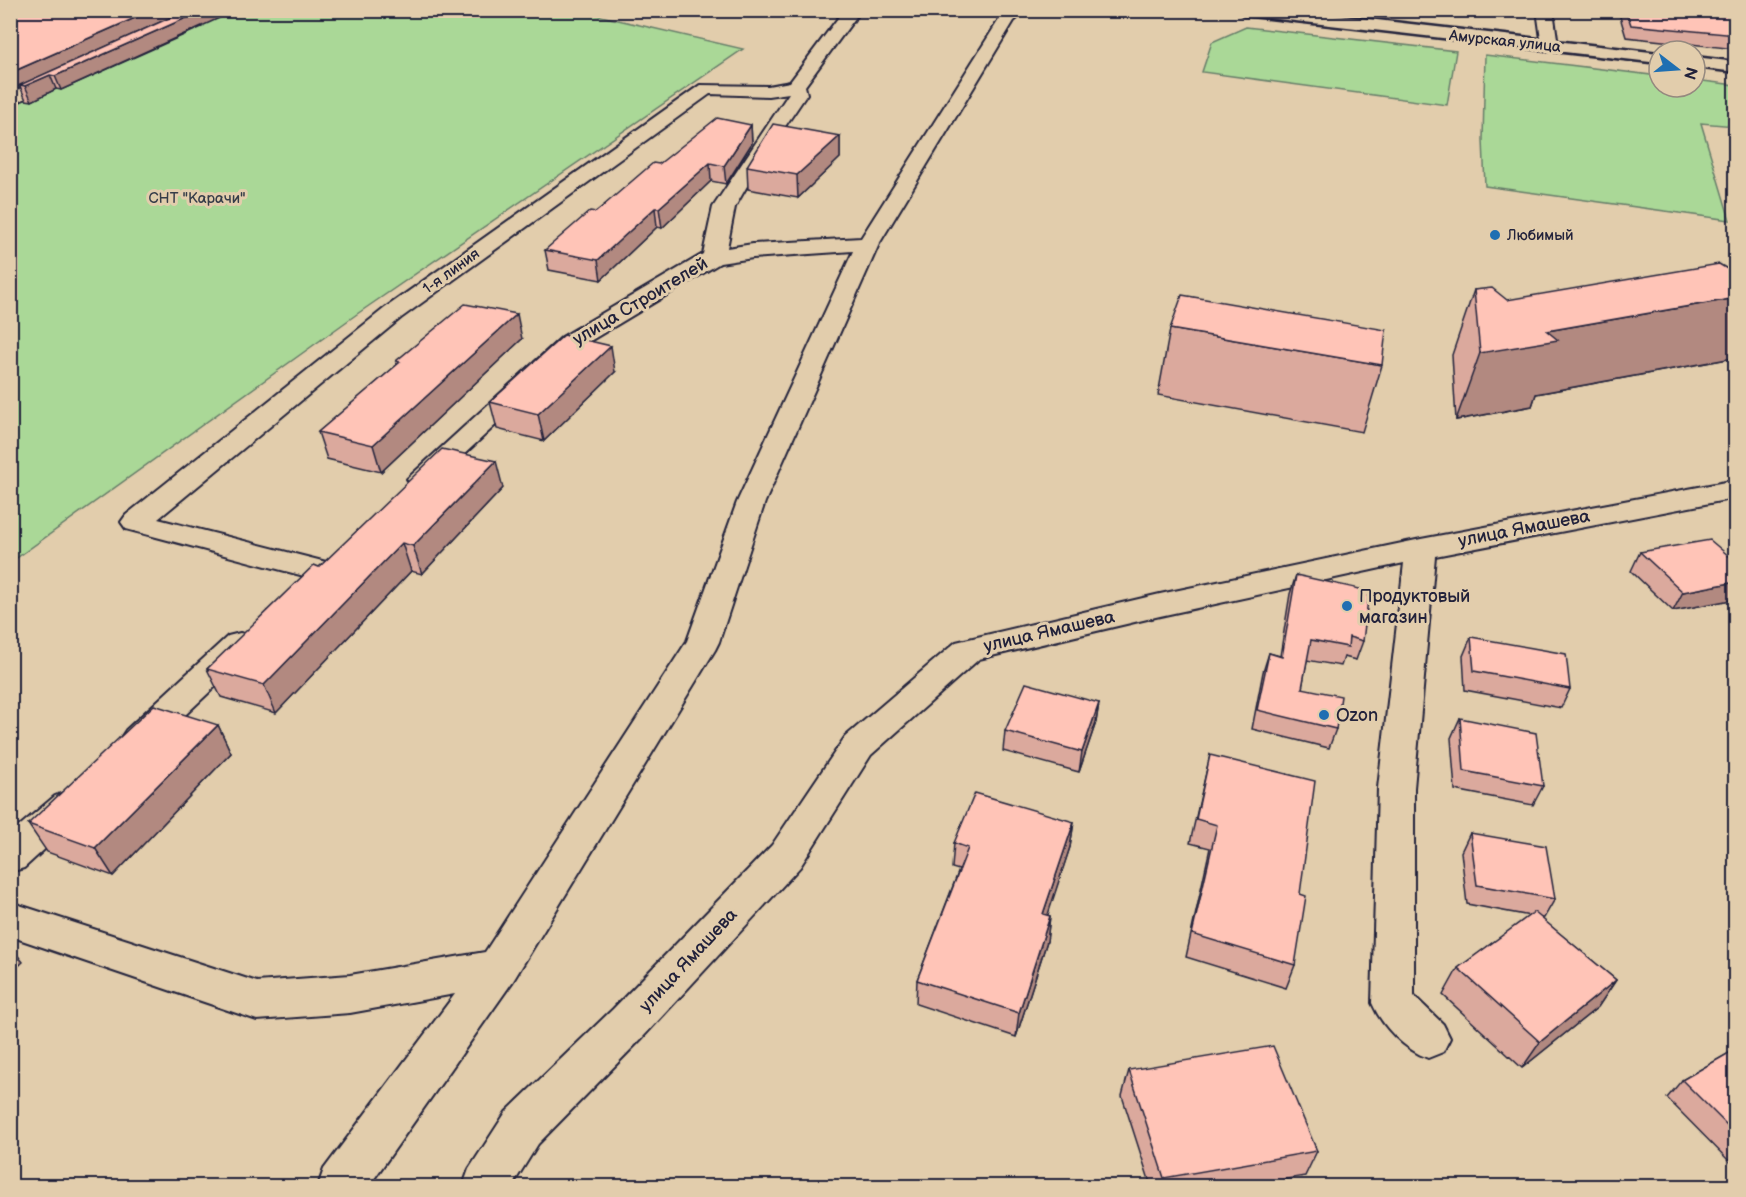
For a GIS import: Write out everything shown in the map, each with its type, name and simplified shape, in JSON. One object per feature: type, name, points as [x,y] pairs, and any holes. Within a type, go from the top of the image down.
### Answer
[{"type":"street","name":"улица Строителей","points":[[714,256],[724,207],[749,165],[798,94],[796,86],[853,10]]},
{"type":"street","points":[[341,1186],[498,968],[702,642],[751,502],[868,244],[1008,18],[1019,10]]},
{"type":"street","name":"Амурская улица","points":[[1243,10],[1647,57]]},
{"type":"street","points":[[1544,11],[1550,46]]},
{"type":"street","points":[[1707,63],[1736,67]]},
{"type":"street","points":[[10,100],[78,69]]},
{"type":"street","name":"1-я линия","points":[[297,594],[331,563],[136,522],[393,313],[706,89],[768,91],[796,86]]},
{"type":"street","name":"улица Строителей","points":[[399,500],[571,342],[714,256],[753,251],[868,244]]},
{"type":"street","name":"улица Ямашева","points":[[486,1186],[522,1128],[628,1023],[786,856],[858,746],[968,650],[1160,605],[1421,549],[1736,489]]},
{"type":"street","points":[[1421,549],[1396,788],[1393,1003],[1428,1038]]},
{"type":"street","points":[[120,756],[194,685],[263,624]]},
{"type":"street","points":[[10,857],[37,836],[87,788]]},
{"type":"street","points":[[10,920],[257,1001],[350,994],[498,968]]},
{"type":"green space","name":"СНТ \"Карачи\"","points":[[575,10],[743,49],[357,314],[11,562],[11,11]]},
{"type":"green space","points":[[1246,27],[1456,51],[1447,105],[1202,72],[1212,42]]},
{"type":"green space","points":[[1485,55],[1647,75],[1647,99],[1707,99],[1707,82],[1735,85],[1735,126],[1701,123],[1730,220],[1485,186],[1483,140]]},
{"type":"building","points":[[10,10],[153,10],[10,73]]},
{"type":"building","points":[[187,10],[204,10],[55,76],[50,75],[25,86],[20,85]]},
{"type":"building","points":[[1626,10],[1736,10],[1736,35],[1631,25]]},
{"type":"building","points":[[717,118],[751,125],[724,166],[710,163],[659,208],[655,208],[598,260],[545,250],[590,211],[596,212],[653,163],[659,164]]},
{"type":"building","points":[[773,124],[840,136],[797,175],[747,166]]},
{"type":"building","points":[[1719,264],[1736,274],[1736,298],[1547,331],[1558,340],[1480,353],[1474,290],[1492,288],[1507,300]]},
{"type":"building","points":[[1182,295],[1386,330],[1382,365],[1170,329]]},
{"type":"building","points":[[465,304],[517,314],[373,445],[318,432],[400,362],[396,361]]},
{"type":"building","points":[[564,335],[611,346],[538,414],[490,402]]},
{"type":"building","points":[[442,449],[496,461],[413,546],[402,543],[264,685],[207,669],[314,565],[319,567]]},
{"type":"building","points":[[1710,540],[1736,562],[1736,582],[1683,592],[1640,552]]},
{"type":"building","points":[[1296,575],[1369,591],[1363,641],[1349,637],[1348,647],[1311,640],[1302,688],[1341,696],[1336,729],[1257,710],[1269,653],[1282,657]]},
{"type":"building","points":[[1471,637],[1566,654],[1570,689],[1474,671]]},
{"type":"building","points":[[1026,683],[1099,703],[1082,752],[1005,731]]},
{"type":"building","points":[[154,705],[218,725],[95,848],[28,824]]},
{"type":"building","points":[[1460,718],[1536,733],[1543,786],[1464,771]]},
{"type":"building","points":[[1210,755],[1315,781],[1300,894],[1306,896],[1295,965],[1192,934],[1217,825],[1196,819]]},
{"type":"building","points":[[975,793],[1074,822],[1043,914],[1050,916],[1019,1013],[917,980],[968,848],[954,843]]},
{"type":"building","points":[[1470,833],[1546,846],[1555,899],[1477,885]]},
{"type":"building","points":[[1534,912],[1616,980],[1540,1042],[1458,968]]},
{"type":"building","points":[[1273,1046],[1317,1151],[1164,1178],[1129,1070]]},
{"type":"building","points":[[1736,1049],[1736,1134],[1682,1080]]},
{"type":"place","name":"Любимый","points":[[1495,235]]},
{"type":"place","name":"Продуктовый магазин","points":[[1347,606]]},
{"type":"place","name":"Ozon","points":[[1324,715]]}]
